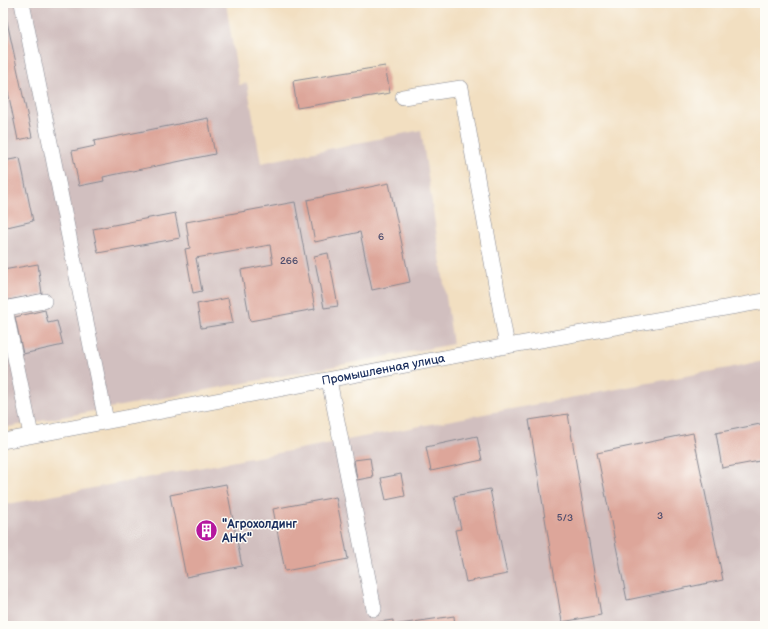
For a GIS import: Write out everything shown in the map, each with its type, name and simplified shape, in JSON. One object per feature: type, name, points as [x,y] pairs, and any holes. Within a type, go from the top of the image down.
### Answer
[{"type":"street","points":[[22,3],[106,421]]},
{"type":"street","points":[[403,97],[461,88],[507,346]]},
{"type":"street","points":[[31,435],[4,309],[44,301]]},
{"type":"street","name":"Промышленная улица","points":[[3,441],[507,346],[765,301]]},
{"type":"street","points":[[329,380],[374,608]]},
{"type":"shaded area","points":[[3,3],[226,3],[239,85],[247,83],[261,163],[421,130],[453,344],[3,428]]},
{"type":"shaded area","points":[[765,361],[765,626],[3,626],[3,505]]},
{"type":"building","points":[[3,3],[32,137],[18,140],[3,68]]},
{"type":"building","points":[[385,66],[390,93],[297,108],[293,81]]},
{"type":"building","points":[[208,118],[215,154],[103,177],[104,181],[79,186],[72,151],[95,146],[94,141]]},
{"type":"building","points":[[20,158],[33,221],[3,228],[3,161]]},
{"type":"building","points":[[389,183],[410,282],[372,290],[360,232],[315,242],[307,200]]},
{"type":"building","points":[[295,202],[315,309],[250,321],[241,270],[273,264],[270,245],[196,258],[202,291],[193,293],[185,249],[190,248],[186,222]]},
{"type":"building","points":[[175,213],[180,238],[98,253],[93,229]]},
{"type":"building","points":[[328,253],[338,306],[324,308],[314,256]]},
{"type":"building","points":[[38,264],[42,294],[3,301],[3,270]]},
{"type":"building","points":[[228,298],[233,323],[201,328],[197,304]]},
{"type":"building","points":[[45,310],[48,323],[57,321],[63,345],[23,354],[15,317]]},
{"type":"building","points":[[568,414],[601,615],[562,622],[529,420]]},
{"type":"building","points":[[765,423],[765,460],[722,468],[716,433]]},
{"type":"building","points":[[693,433],[723,580],[627,600],[597,453]]},
{"type":"building","points":[[477,436],[482,460],[431,471],[426,447]]},
{"type":"building","points":[[370,458],[373,477],[357,480],[354,460]]},
{"type":"building","points":[[401,474],[405,496],[386,500],[381,478]]},
{"type":"building","name":"\"Агрохолдинг АНК\"","points":[[226,484],[242,566],[186,577],[170,495]]},
{"type":"building","points":[[490,489],[507,574],[466,582],[455,530],[461,529],[454,496]]},
{"type":"building","points":[[336,497],[348,559],[285,571],[273,509]]},
{"type":"building","points":[[454,616],[455,626],[393,625]]},
{"type":"building","points":[[393,620],[393,626],[372,626],[372,623]]},
{"type":"place","name":"\"Агрохолдинг АНК\"","points":[[206,531]]}]
